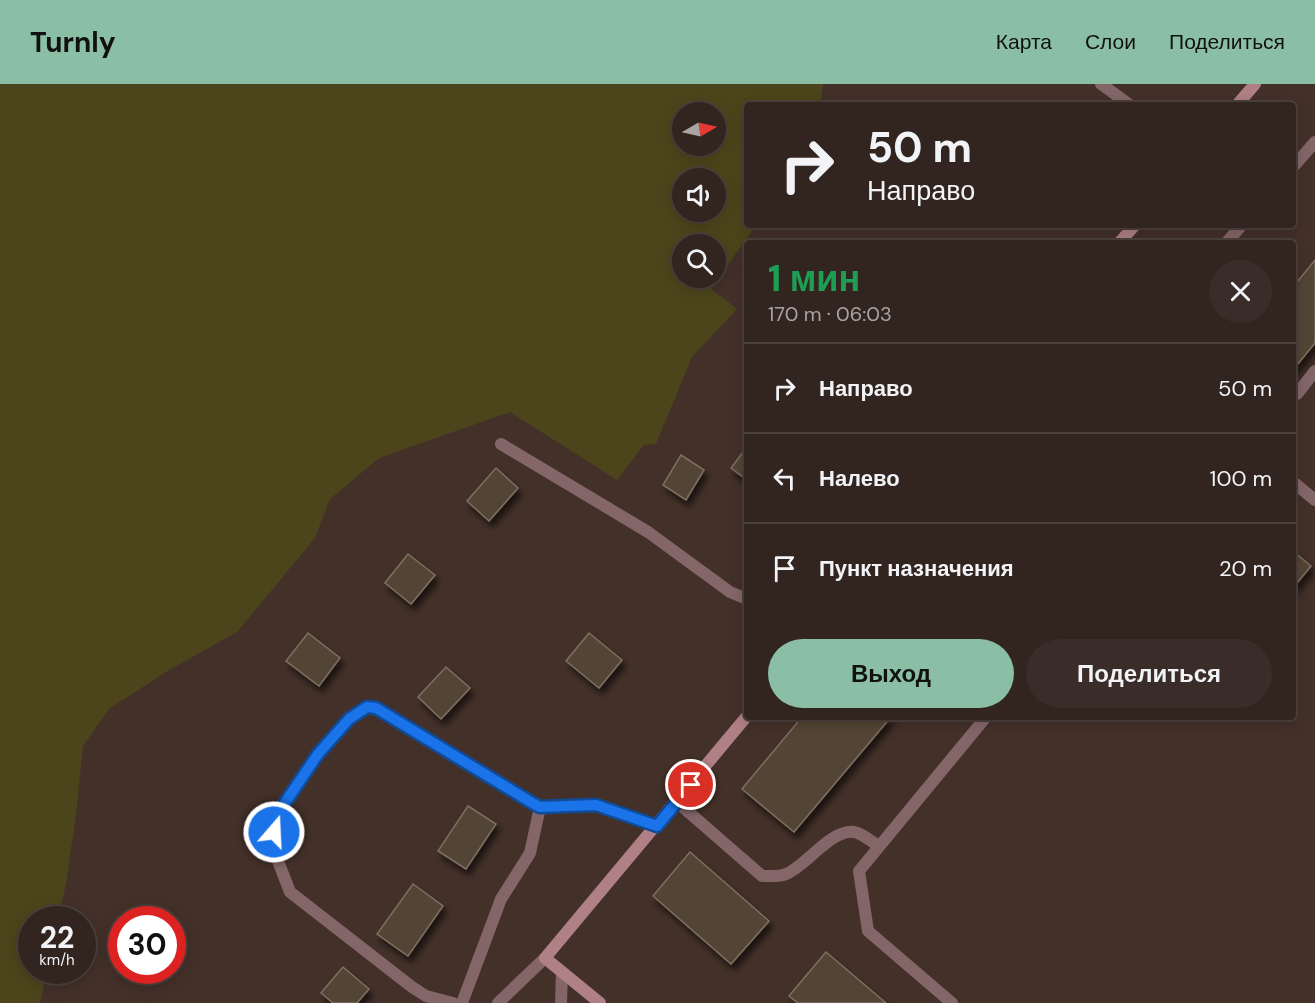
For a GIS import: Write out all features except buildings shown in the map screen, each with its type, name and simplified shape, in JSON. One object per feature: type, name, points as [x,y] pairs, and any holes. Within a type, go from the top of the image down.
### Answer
[{"type":"street","points":[[1101,84],[1126,102]]},
{"type":"street","points":[[1240,102],[1255,84]]},
{"type":"street","points":[[1296,164],[1315,142]]},
{"type":"street","points":[[1122,240],[1132,228]]},
{"type":"street","points":[[1229,240],[1239,228]]},
{"type":"street","points":[[1297,394],[1315,371]]},
{"type":"street","points":[[501,444],[648,532],[730,592],[744,598]]},
{"type":"street","points":[[1296,484],[1315,500]]},
{"type":"street","points":[[453,1003],[422,1000],[290,892],[273,848],[276,816],[318,754],[349,719],[367,707],[376,708],[540,807],[596,805],[657,826]]},
{"type":"street","points":[[498,1003],[545,958],[744,720]]},
{"type":"street","points":[[952,1003],[868,931],[859,871],[984,720]]},
{"type":"street","points":[[676,802],[762,876],[775,877],[787,874],[836,837],[848,832],[856,832],[879,846]]},
{"type":"street","points":[[462,1003],[501,899],[530,853],[540,807]]},
{"type":"street","points":[[545,958],[600,1003]]},
{"type":"street","points":[[561,1003],[562,972]]},
{"type":"shaded area","points":[[0,84],[823,84],[820,102],[744,102],[744,228],[754,228],[726,268],[726,234],[672,234],[672,288],[712,288],[737,309],[692,357],[656,444],[644,445],[617,480],[510,412],[379,458],[330,499],[315,538],[237,632],[166,672],[109,709],[83,746],[76,814],[61,906],[18,906],[18,984],[44,984],[40,1003],[0,1003]]},
{"type":"route","points":[[274,832],[276,816],[308,767],[349,719],[367,707],[376,708],[540,807],[596,805],[657,826],[691,785]]}]
